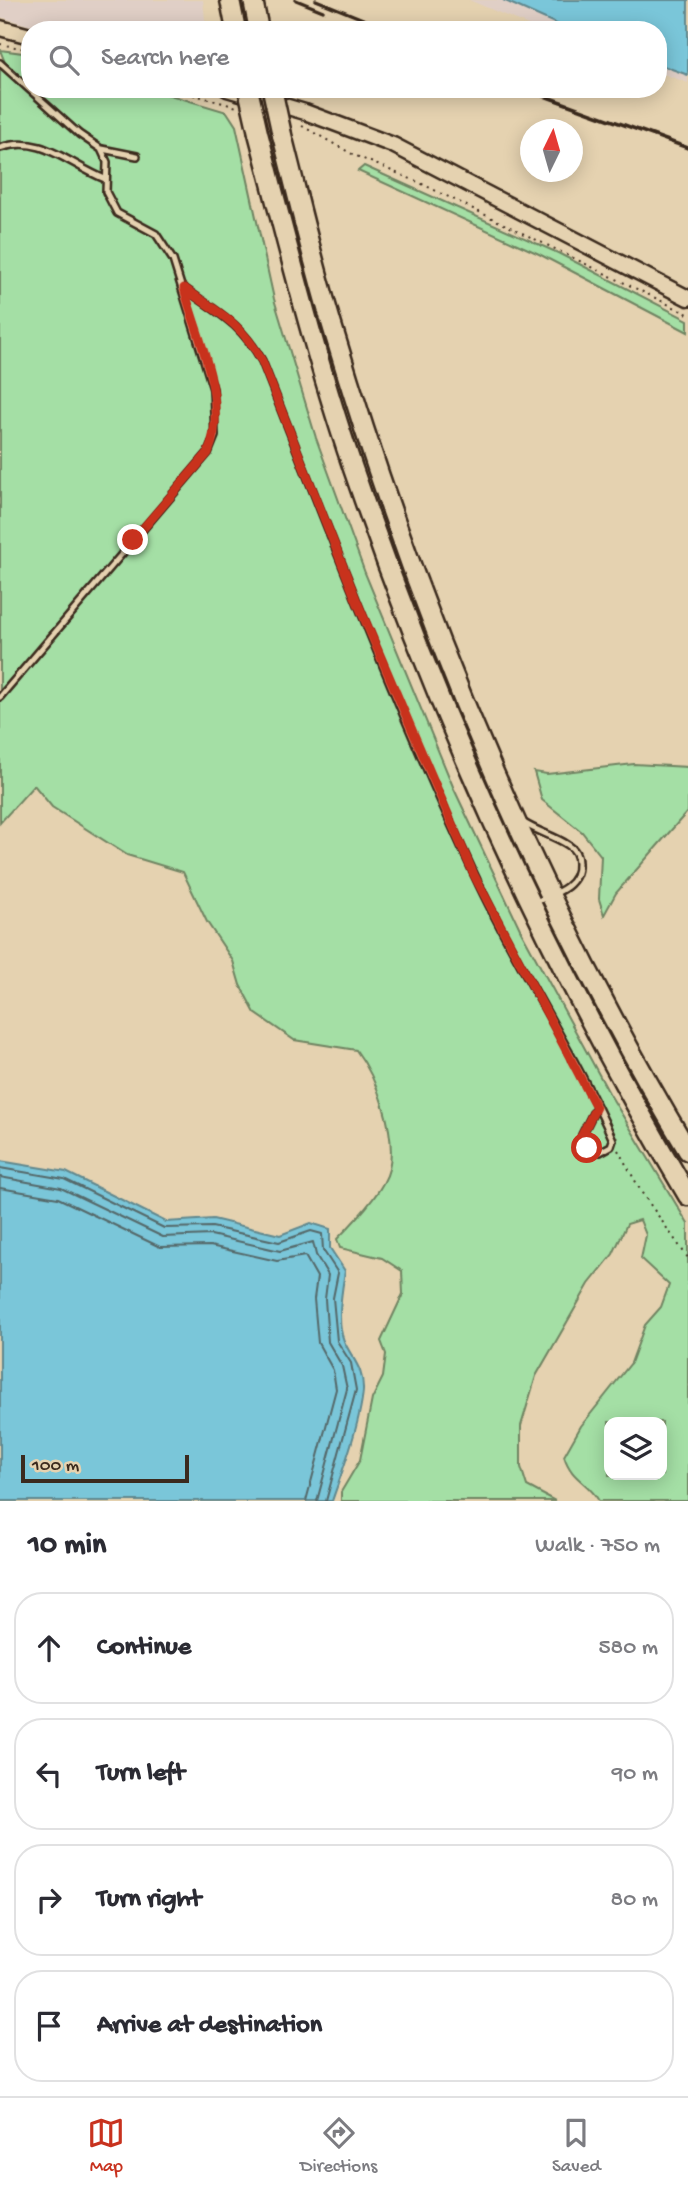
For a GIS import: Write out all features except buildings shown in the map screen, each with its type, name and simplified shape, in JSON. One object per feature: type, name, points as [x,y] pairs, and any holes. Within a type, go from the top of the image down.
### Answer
[{"type":"highway","points":[[230,0],[234,21]]},
{"type":"highway","points":[[253,1],[257,21]]},
{"type":"highway","points":[[250,98],[311,336],[357,481],[404,611],[463,755],[530,904],[582,1008],[688,1196]]},
{"type":"highway","points":[[274,98],[333,330],[379,476],[426,606],[514,816],[551,895],[604,1000],[688,1151]]},
{"type":"main road","points":[[0,28],[21,34]]},
{"type":"main road","points":[[258,98],[305,112],[393,145],[688,298]]},
{"type":"lane","points":[[0,63],[21,82]]},
{"type":"lane","points":[[39,98],[79,134],[101,149],[137,156]]},
{"type":"lane","points":[[0,148],[13,144],[35,145],[55,151],[105,179]]},
{"type":"lane","points":[[0,697],[208,453],[215,436],[213,389],[184,288],[164,243],[147,228],[117,213],[110,201],[105,179],[107,162],[101,149]]},
{"type":"lane","points":[[184,288],[234,322],[262,361],[356,599],[474,875],[596,1107],[612,1140],[611,1146],[600,1152],[592,1151],[583,1144],[582,1135],[596,1107]]},
{"type":"lane","points":[[514,816],[571,846],[577,853],[579,866],[575,878],[551,895],[530,904]]},
{"type":"path","points":[[0,44],[21,48]]},
{"type":"path","points":[[338,146],[418,182],[688,314]]},
{"type":"path","points":[[612,1140],[642,1193],[688,1258]]},
{"type":"shaded area","points":[[0,0],[203,0],[205,21],[21,23],[0,17]]},
{"type":"shaded area","points":[[469,0],[688,0],[688,83],[667,75],[667,21],[519,21]]},
{"type":"green space","points":[[0,50],[21,53],[21,98],[180,98],[227,112],[236,126],[274,299],[316,438],[365,573],[454,789],[521,931],[609,1093],[688,1224],[688,1501],[599,1501],[571,1471],[564,1456],[581,1426],[631,1363],[645,1325],[661,1307],[669,1285],[641,1259],[646,1235],[640,1220],[627,1224],[613,1254],[589,1284],[536,1376],[521,1426],[521,1467],[527,1486],[555,1501],[341,1501],[341,1492],[360,1460],[372,1399],[383,1377],[386,1354],[381,1341],[403,1294],[402,1271],[382,1258],[340,1248],[337,1239],[375,1197],[389,1169],[391,1155],[388,1123],[371,1075],[356,1050],[294,1040],[255,1013],[240,985],[233,961],[207,922],[183,872],[127,855],[52,807],[34,785],[0,823],[0,60],[4,60]]},
{"type":"green space","points":[[364,166],[558,253],[688,320],[688,332],[539,254],[358,171]]},
{"type":"green space","points":[[634,764],[688,767],[688,811],[616,893],[604,915],[599,899],[601,856],[582,832],[542,800],[534,772],[547,774]]},
{"type":"water","points":[[503,0],[688,0],[688,75],[667,67],[667,21],[550,21]]},
{"type":"water","points":[[0,1161],[66,1172],[166,1222],[213,1219],[280,1235],[311,1223],[330,1229],[330,1248],[345,1271],[340,1324],[344,1341],[360,1370],[363,1383],[355,1432],[332,1501],[0,1501]]},
{"type":"railway","points":[[296,0],[323,11]]},
{"type":"railway","points":[[316,0],[368,21]]},
{"type":"railway","points":[[550,98],[688,148]]},
{"type":"route","points":[[133,540],[208,453],[215,436],[213,389],[184,288],[226,315],[242,329],[262,361],[356,599],[474,875],[500,929],[596,1107],[595,1116],[582,1135],[583,1144],[587,1148]]}]
